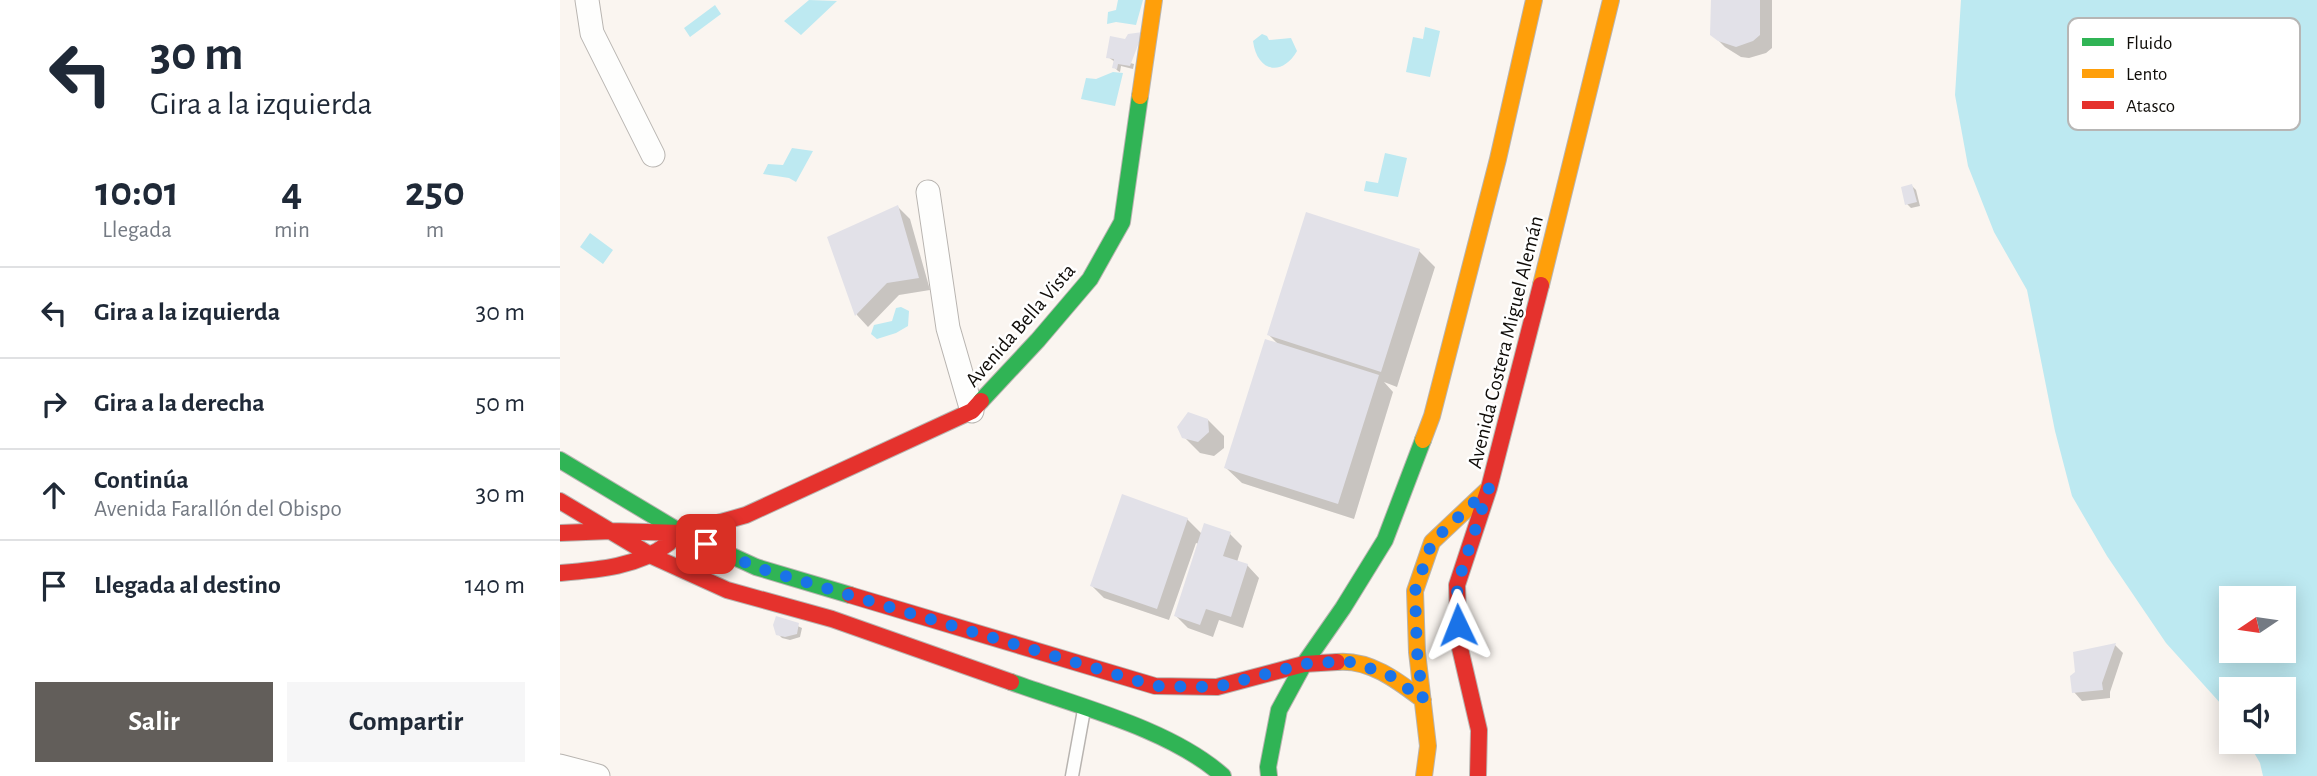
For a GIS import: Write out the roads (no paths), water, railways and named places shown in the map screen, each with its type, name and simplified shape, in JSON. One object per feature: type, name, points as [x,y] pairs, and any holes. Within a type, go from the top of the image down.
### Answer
[{"type":"main road","name":"Avenida Bella Vista","points":[[682,533],[746,515],[972,411],[1038,340],[1090,279],[1122,222],[1154,0]]},
{"type":"main road","points":[[1269,776],[1268,767],[1279,710],[1304,664],[1385,540],[1432,416],[1498,159],[1534,0]]},
{"type":"main road","name":"Avenida Costera Miguel Alemán","points":[[1478,776],[1479,730],[1459,644],[1457,585],[1489,488],[1569,177],[1611,0]]},
{"type":"main road","points":[[560,460],[682,533],[755,567],[1155,686],[1217,687],[1304,664],[1347,661],[1388,674],[1423,700]]},
{"type":"main road","points":[[1424,776],[1428,747],[1417,652],[1415,591],[1432,542],[1489,488]]},
{"type":"main road","points":[[560,501],[652,556],[727,590],[832,619],[1160,735],[1223,776]]},
{"type":"main road","points":[[560,533],[682,533]]},
{"type":"main road","points":[[560,573],[602,570],[652,556],[682,533]]},
{"type":"street","points":[[587,0],[592,33],[653,155]]},
{"type":"street","points":[[928,192],[948,328],[972,411]]},
{"type":"street","points":[[560,766],[598,776]]},
{"type":"lane","points":[[1072,776],[1084,709]]},
{"type":"water","points":[[809,0],[837,1],[801,35],[784,21]]},
{"type":"water","points":[[1118,0],[1143,0],[1136,25],[1116,22],[1107,24],[1108,12],[1116,10]]},
{"type":"water","points":[[1961,0],[2317,0],[2317,776],[2263,776],[2255,754],[2296,754],[2296,677],[2219,677],[2219,702],[2166,643],[2107,556],[2072,496],[2055,431],[2027,290],[1994,232],[1968,166],[1955,95]]},
{"type":"water","points":[[715,5],[721,14],[690,37],[684,28]]},
{"type":"water","points":[[1425,27],[1440,31],[1430,77],[1406,72],[1413,37],[1423,39]]},
{"type":"water","points":[[1262,34],[1269,40],[1291,38],[1297,51],[1284,65],[1265,65],[1255,51],[1253,41]]},
{"type":"water","points":[[1113,72],[1123,73],[1115,106],[1081,99],[1086,78],[1096,79]]},
{"type":"water","points":[[792,148],[813,151],[796,182],[789,178],[763,174],[768,164],[783,165]]},
{"type":"water","points":[[1385,153],[1407,158],[1398,197],[1364,191],[1366,181],[1378,183]]},
{"type":"water","points":[[590,233],[613,250],[603,264],[580,247]]},
{"type":"water","points":[[896,308],[909,311],[908,326],[877,339],[871,334],[874,325],[892,321]]}]
